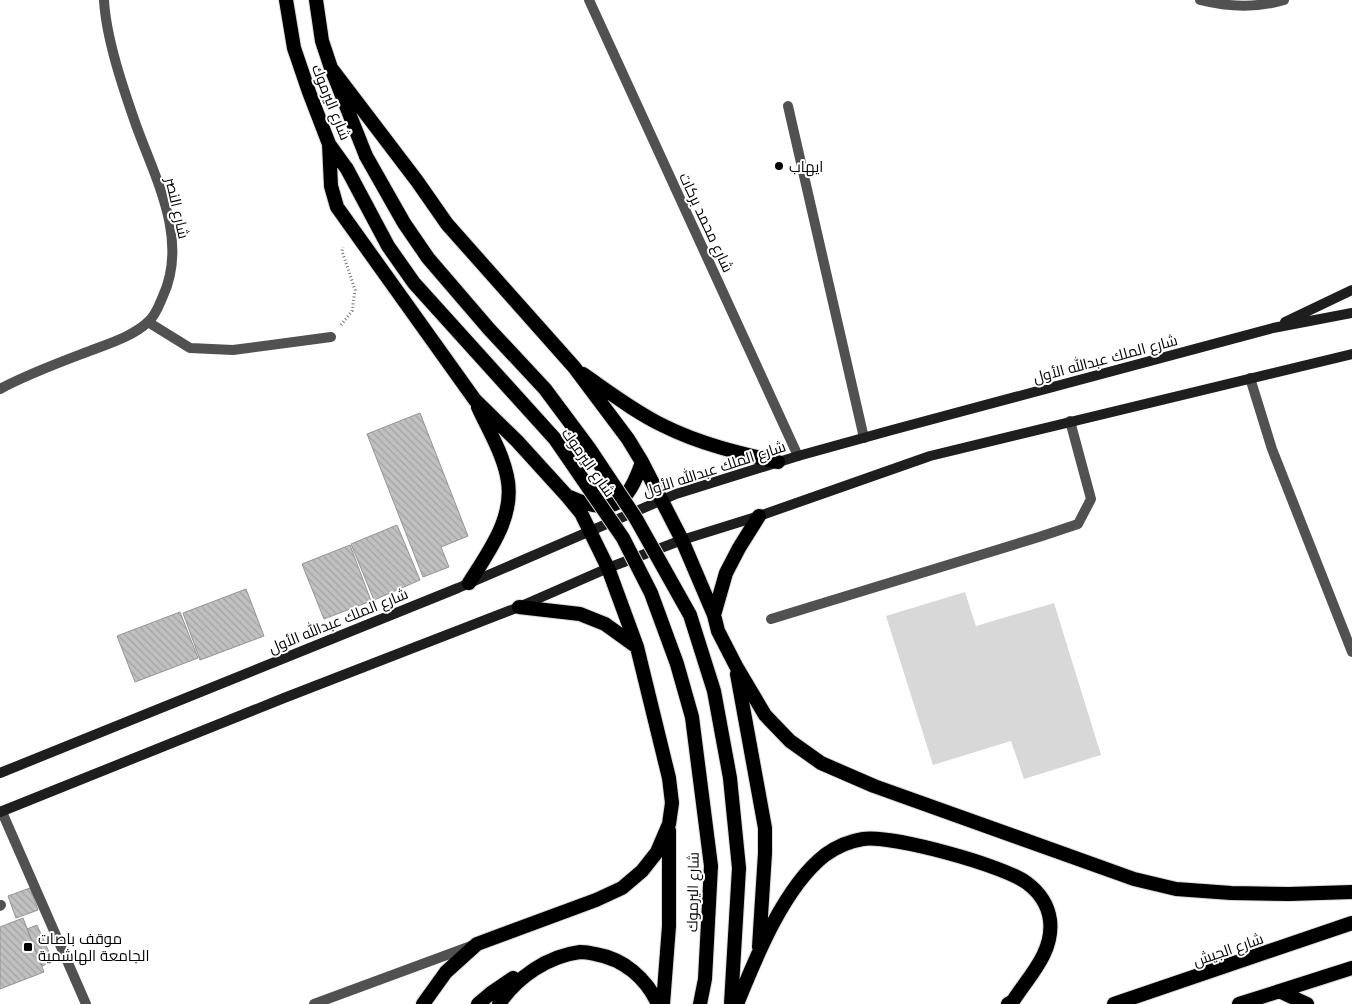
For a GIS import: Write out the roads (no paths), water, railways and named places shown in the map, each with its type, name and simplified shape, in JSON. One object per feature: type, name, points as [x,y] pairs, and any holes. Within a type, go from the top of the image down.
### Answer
[{"type":"highway","name":"شارع اليرموك","points":[[286,0],[294,48],[329,144],[347,169],[388,246],[414,283],[555,439],[623,538],[651,593],[677,664],[692,717],[711,866],[705,979],[700,1004]]},
{"type":"highway","name":"شارع اليرموك","points":[[316,0],[322,41],[331,68],[366,156],[404,223],[428,258],[544,389],[589,448],[635,517],[690,615],[714,691],[730,778],[738,868],[731,1004]]},
{"type":"highway","points":[[331,68],[417,181],[447,224],[574,367],[628,439],[662,499],[682,540],[714,614],[718,631],[736,666],[765,715],[790,741],[822,763],[874,786],[1134,880],[1176,889],[1289,894],[1352,892]]},
{"type":"highway","points":[[329,144],[331,186],[337,207],[475,400],[500,454],[507,475],[509,494],[506,516],[498,536],[469,583]]},
{"type":"highway","points":[[574,367],[654,420],[678,433],[720,449],[778,462]]},
{"type":"highway","points":[[475,400],[517,440],[581,513],[608,568],[636,647],[669,778],[672,803],[669,824],[669,926],[663,1004]]},
{"type":"highway","points":[[567,496],[586,505],[596,507],[609,506],[620,502],[633,486],[642,462]]},
{"type":"highway","points":[[714,614],[726,573],[759,516]]},
{"type":"highway","points":[[520,607],[580,614],[605,624],[636,647]]},
{"type":"highway","points":[[736,666],[765,828],[759,950]]},
{"type":"highway","points":[[423,1004],[446,972],[477,944],[596,900],[622,888],[642,871],[657,852],[669,824]]},
{"type":"highway","points":[[737,1004],[759,950],[790,896],[808,871],[826,855],[845,844],[865,839],[900,842],[1002,870],[1025,882],[1037,892],[1046,904],[1050,920],[1050,938],[1043,958],[1013,1000],[1008,1004]]},
{"type":"highway","name":"شارع الجيش","points":[[1114,1004],[1352,923]]},
{"type":"highway","points":[[478,1004],[512,979],[560,957],[582,952],[609,956],[633,970],[651,990],[658,1004]]},
{"type":"highway","points":[[499,1004],[506,993],[522,978],[540,966]]},
{"type":"highway","points":[[1238,1004],[1352,968]]},
{"type":"highway","points":[[1279,991],[1307,1004]]},
{"type":"main road","points":[[1273,328],[1352,290]]},
{"type":"main road","name":"شارع الملك عبدالله الأول","points":[[0,773],[469,583],[676,494],[798,456],[1273,328],[1352,313]]},
{"type":"main road","points":[[1,812],[284,698],[520,607],[608,568],[682,540],[759,516],[930,456],[1352,354]]},
{"type":"street","name":"شارع النصر","points":[[0,389],[38,371],[110,343],[148,322],[157,311],[170,274],[172,252],[170,225],[160,186],[128,100],[112,46],[104,0]]},
{"type":"street","name":"شارع محمد بركات","points":[[589,0],[798,456]]},
{"type":"street","points":[[1200,0],[1222,6],[1247,6],[1272,4],[1284,0]]},
{"type":"street","points":[[788,106],[864,438]]},
{"type":"street","points":[[148,322],[190,348],[233,350],[331,337]]},
{"type":"street","points":[[1250,378],[1272,449],[1352,652]]},
{"type":"street","points":[[771,619],[1039,538],[1078,524],[1091,499],[1070,421]]},
{"type":"street","points":[[1,812],[86,1004]]},
{"type":"street","points":[[314,1004],[477,944]]},
{"type":"place","name":"ايهاب","points":[[779,166]]},
{"type":"place","name":"موقف باصات الجامعة الهاشمية","points":[[28,947]]}]
